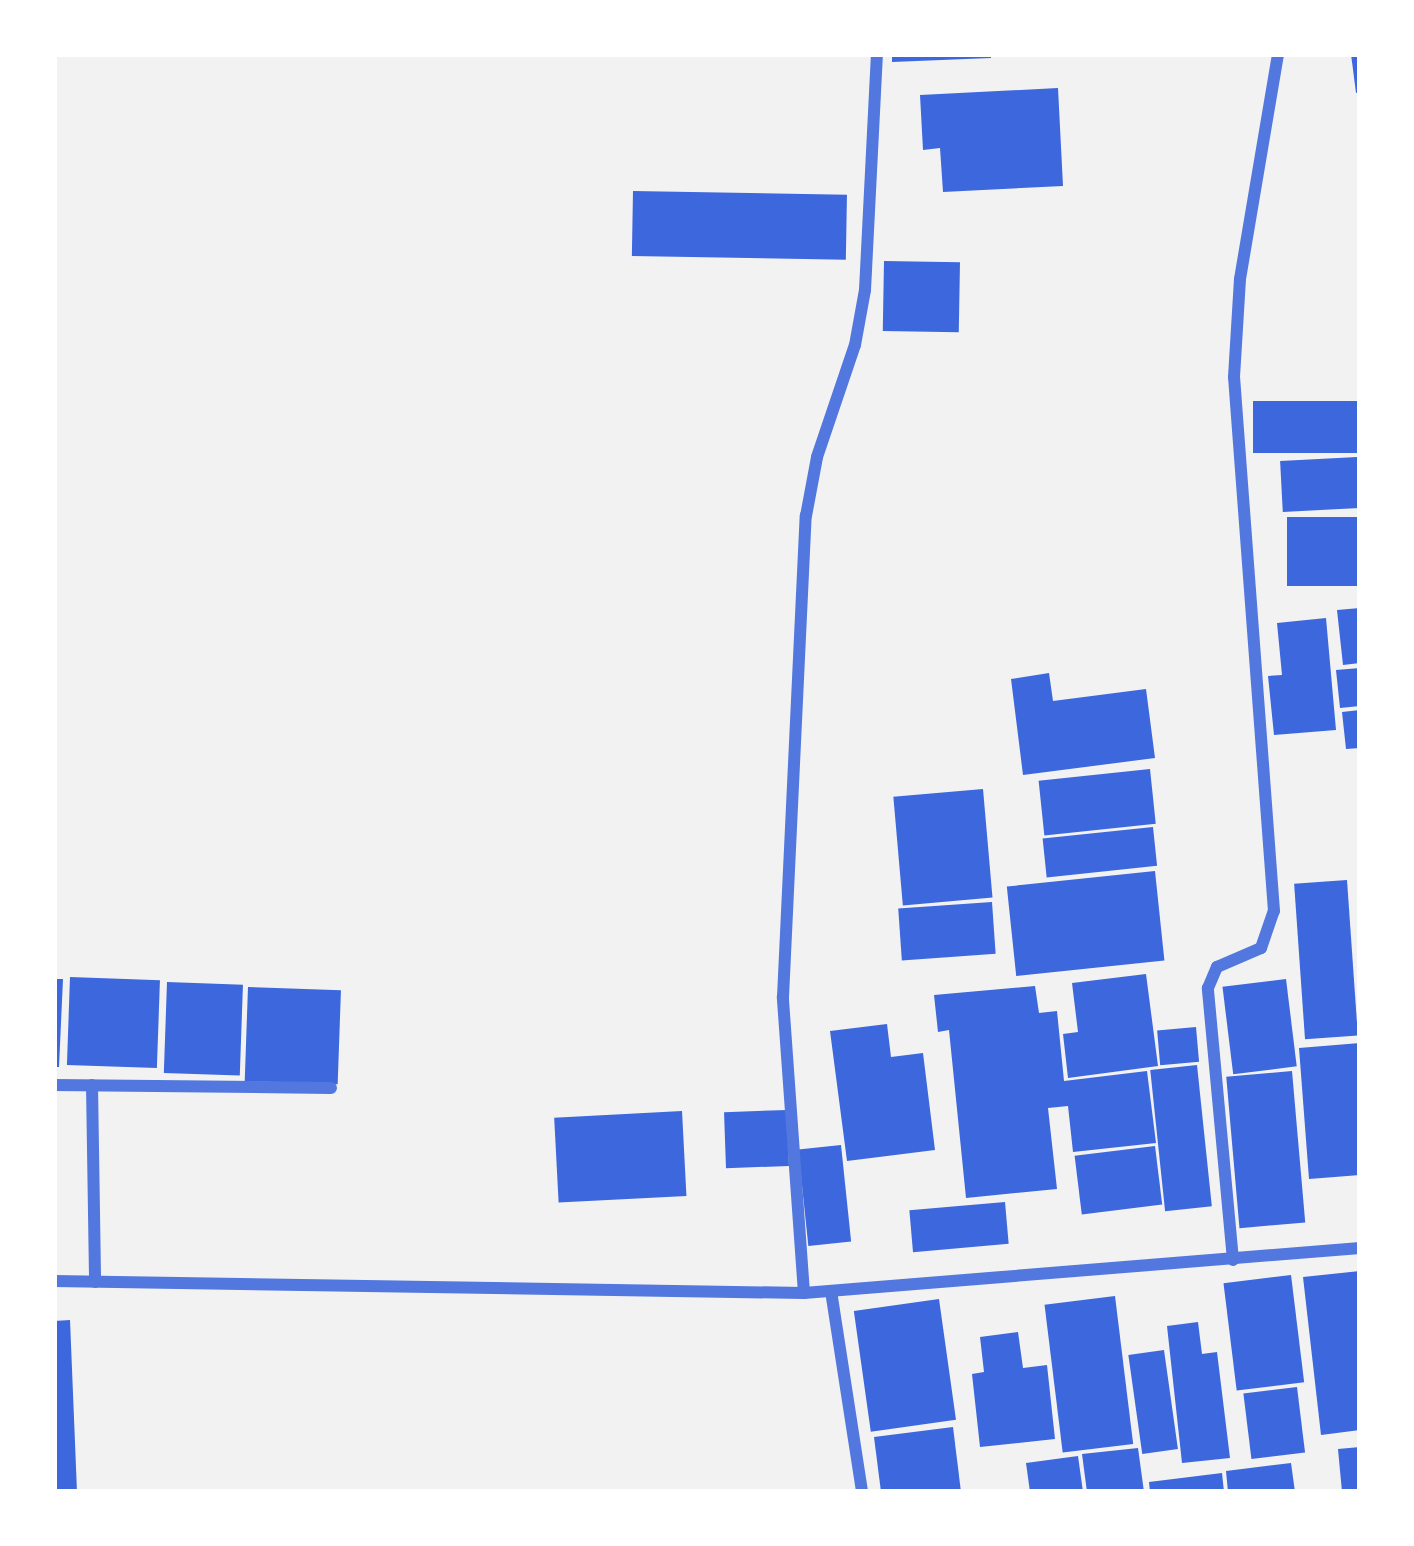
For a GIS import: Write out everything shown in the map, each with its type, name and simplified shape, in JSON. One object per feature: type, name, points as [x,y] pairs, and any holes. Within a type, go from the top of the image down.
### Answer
[{"type":"street","points":[[804,1293],[783,997],[806,516],[817,457],[855,345],[865,290],[877,54]]},
{"type":"street","points":[[1232,1261],[1208,988],[1217,968],[1262,948],[1274,910],[1234,377],[1240,279],[1278,54]]},
{"type":"street","points":[[54,1084],[331,1088]]},
{"type":"street","points":[[92,1085],[95,1282]]},
{"type":"street","points":[[54,1281],[804,1293],[1360,1248]]},
{"type":"street","points":[[831,1291],[862,1492]]},
{"type":"building","points":[[892,54],[991,54],[991,58],[892,62]]},
{"type":"building","points":[[1351,54],[1360,54],[1360,92],[1356,93]]},
{"type":"building","points":[[1058,88],[1063,186],[943,192],[940,148],[923,150],[920,95]]},
{"type":"building","points":[[633,191],[847,195],[846,260],[632,256]]},
{"type":"building","points":[[884,261],[960,262],[959,332],[883,331]]},
{"type":"building","points":[[1253,401],[1360,401],[1360,453],[1253,453]]},
{"type":"building","points":[[1357,457],[1360,508],[1283,512],[1280,461]]},
{"type":"building","points":[[1287,517],[1360,517],[1360,586],[1287,586]]},
{"type":"building","points":[[1360,608],[1360,663],[1343,665],[1337,610]]},
{"type":"building","points":[[1326,618],[1336,730],[1274,735],[1268,676],[1282,675],[1277,623]]},
{"type":"building","points":[[1360,668],[1360,706],[1340,708],[1336,670]]},
{"type":"building","points":[[1049,673],[1053,701],[1146,689],[1155,758],[1023,775],[1011,679]]},
{"type":"building","points":[[1360,710],[1360,748],[1346,749],[1342,712]]},
{"type":"building","points":[[1150,769],[1156,824],[1044,835],[1039,781]]},
{"type":"building","points":[[983,789],[992,898],[903,905],[893,797]]},
{"type":"building","points":[[1153,827],[1157,866],[1047,877],[1043,839]]},
{"type":"building","points":[[1155,871],[1164,961],[1016,976],[1007,887]]},
{"type":"building","points":[[1347,880],[1358,1036],[1305,1039],[1294,884]]},
{"type":"building","points":[[992,902],[996,954],[902,960],[898,909]]},
{"type":"building","points":[[1146,974],[1158,1066],[1068,1078],[1063,1034],[1078,1032],[1072,983]]},
{"type":"building","points":[[70,977],[160,980],[157,1068],[67,1065]]},
{"type":"building","points":[[54,979],[63,979],[59,1067],[54,1067]]},
{"type":"building","points":[[1286,979],[1297,1066],[1233,1074],[1222,987]]},
{"type":"building","points":[[167,982],[243,985],[240,1076],[164,1073]]},
{"type":"building","points":[[1035,986],[1039,1013],[1057,1011],[1064,1081],[1147,1071],[1156,1143],[1073,1152],[1068,1106],[1048,1108],[1057,1189],[966,1198],[949,1030],[938,1032],[934,995]]},
{"type":"building","points":[[248,987],[341,990],[338,1084],[245,1081]]},
{"type":"building","points":[[887,1024],[891,1057],[923,1053],[935,1150],[847,1161],[830,1031]]},
{"type":"building","points":[[1196,1027],[1199,1062],[1160,1065],[1157,1030]]},
{"type":"building","points":[[1360,1043],[1360,1175],[1309,1179],[1299,1048]]},
{"type":"building","points":[[1197,1065],[1212,1206],[1165,1211],[1150,1070]]},
{"type":"building","points":[[1292,1071],[1305,1222],[1239,1228],[1226,1077]]},
{"type":"building","points":[[787,1110],[789,1166],[726,1168],[724,1112]]},
{"type":"building","points":[[682,1111],[686,1196],[559,1203],[554,1118]]},
{"type":"building","points":[[841,1145],[851,1241],[808,1246],[798,1149]]},
{"type":"building","points":[[1155,1146],[1162,1205],[1082,1214],[1075,1156]]},
{"type":"building","points":[[1005,1202],[1009,1244],[913,1252],[909,1210]]},
{"type":"building","points":[[1360,1271],[1360,1430],[1321,1435],[1303,1277]]},
{"type":"building","points":[[1291,1275],[1304,1382],[1237,1390],[1224,1283]]},
{"type":"building","points":[[1115,1296],[1133,1444],[1063,1453],[1045,1305]]},
{"type":"building","points":[[939,1299],[956,1420],[871,1432],[854,1311]]},
{"type":"building","points":[[70,1320],[77,1492],[54,1492],[54,1321]]},
{"type":"building","points":[[1198,1322],[1202,1354],[1217,1352],[1230,1458],[1182,1463],[1167,1326]]},
{"type":"building","points":[[1018,1332],[1023,1368],[1047,1365],[1055,1439],[980,1447],[972,1374],[984,1372],[980,1337]]},
{"type":"building","points":[[1164,1350],[1178,1449],[1142,1454],[1128,1355]]},
{"type":"building","points":[[1297,1387],[1305,1453],[1251,1459],[1243,1394]]},
{"type":"building","points":[[953,1427],[961,1492],[881,1492],[874,1437]]},
{"type":"building","points":[[1360,1447],[1360,1492],[1342,1492],[1338,1449]]},
{"type":"building","points":[[1138,1448],[1144,1492],[1087,1492],[1082,1454]]},
{"type":"building","points":[[1078,1456],[1083,1492],[1030,1492],[1026,1463]]},
{"type":"building","points":[[1291,1463],[1295,1492],[1228,1492],[1226,1471]]},
{"type":"building","points":[[1222,1473],[1224,1492],[1150,1492],[1149,1482]]}]
